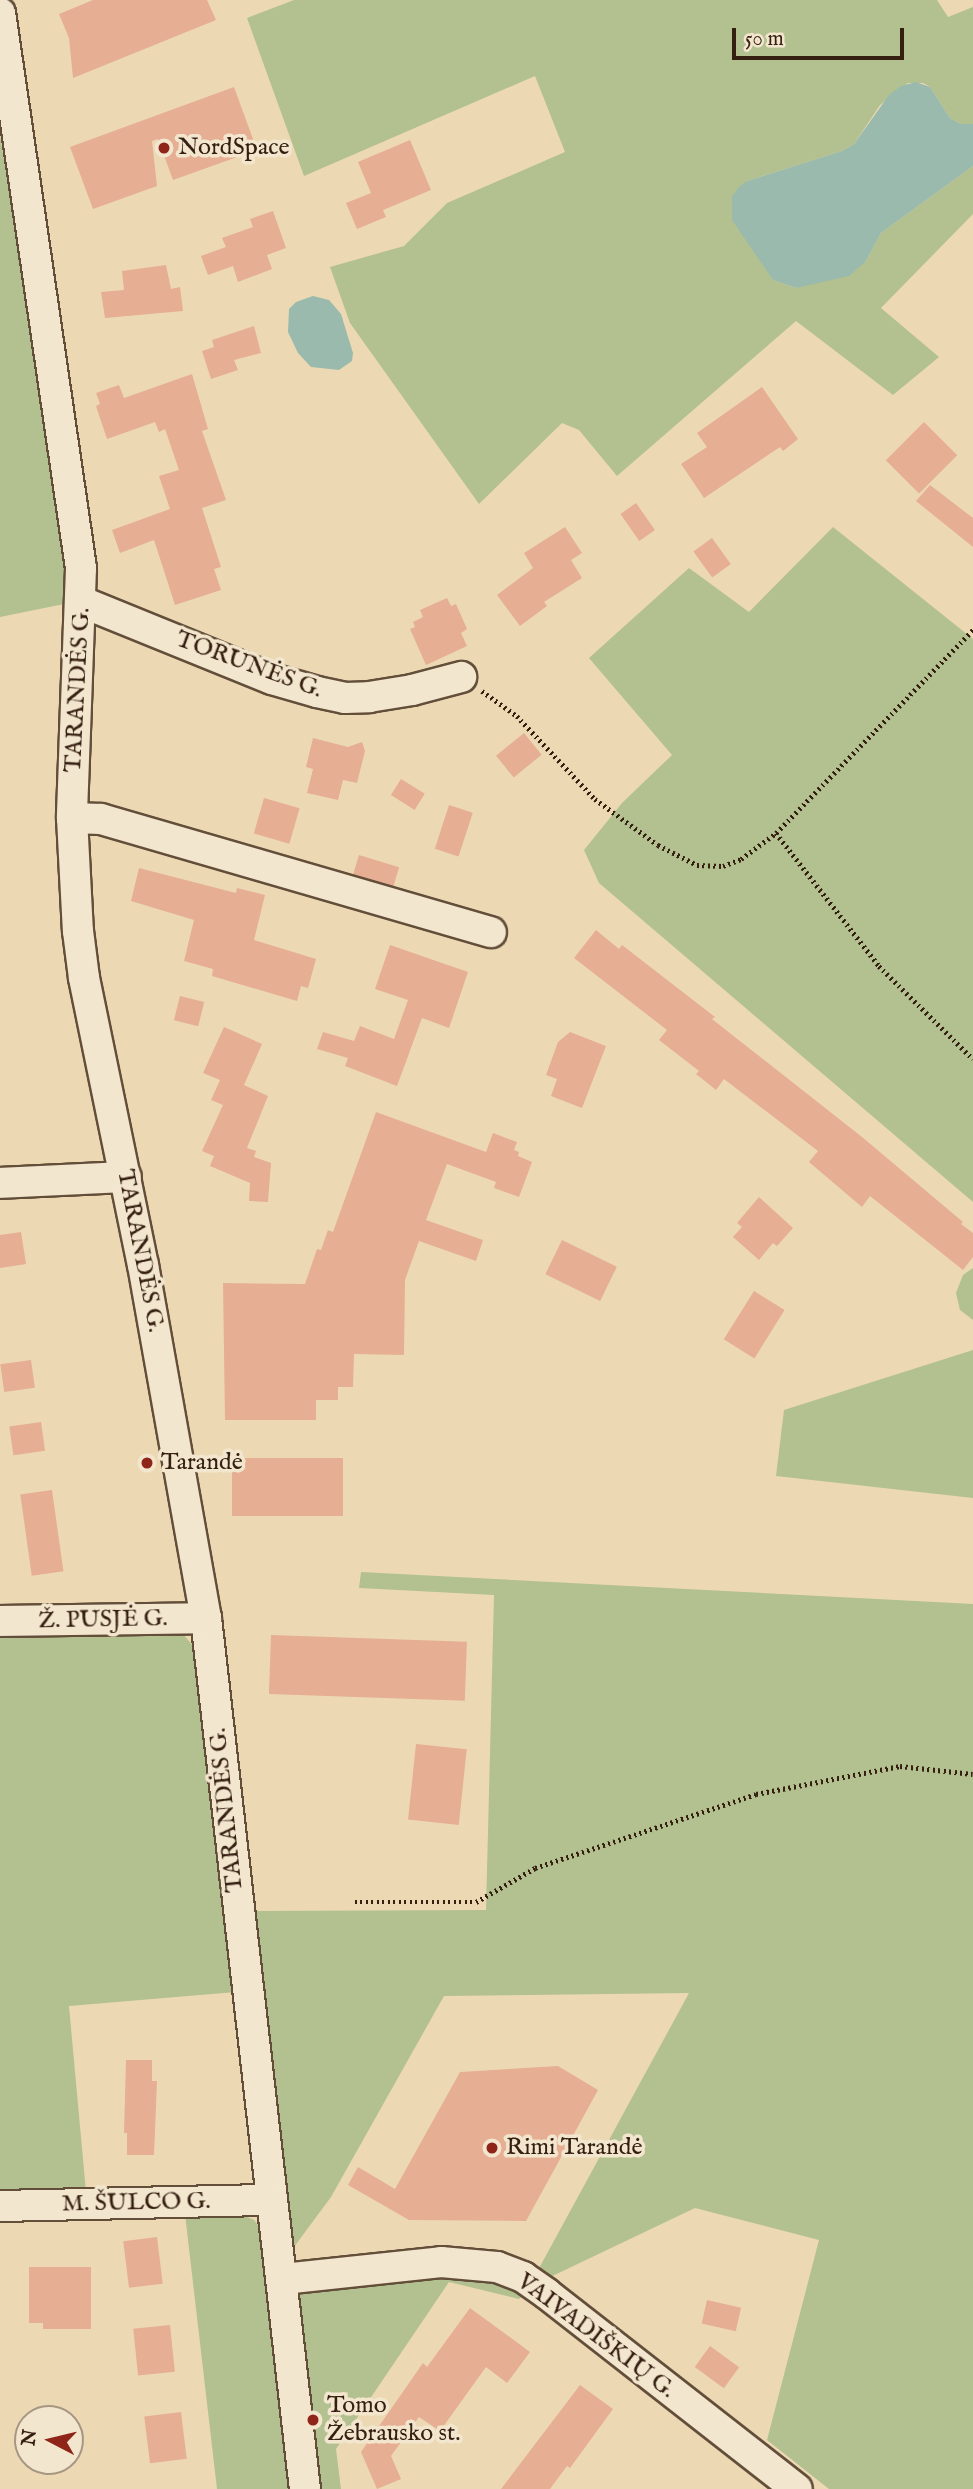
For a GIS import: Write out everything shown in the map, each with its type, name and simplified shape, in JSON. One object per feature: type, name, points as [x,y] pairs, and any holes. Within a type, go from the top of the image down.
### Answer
[{"type":"street","name":"TARANDĖS G.","points":[[0,13],[81,568],[82,602],[72,818],[73,879],[84,978],[126,1177],[206,1618],[304,2489]]},
{"type":"street","name":"TORUNĖS G.","points":[[82,602],[272,679],[326,694],[369,697],[412,690],[461,677]]},
{"type":"street","points":[[72,818],[100,819],[491,932]]},
{"type":"street","points":[[0,1183],[126,1177]]},
{"type":"street","name":"Ž. PUSJĖ G.","points":[[0,1621],[206,1618]]},
{"type":"street","name":"M. ŠULCO G.","points":[[0,2206],[271,2200]]},
{"type":"street","name":"VAIVADIŠKIŲ G.","points":[[282,2279],[441,2262],[470,2262],[510,2272],[547,2294],[797,2489]]},
{"type":"path","points":[[461,677],[517,716],[595,799],[683,860],[697,866],[723,866],[741,859],[776,833],[973,630]]},
{"type":"path","points":[[776,833],[879,966],[973,1059]]},
{"type":"path","points":[[355,1902],[476,1902],[535,1868],[756,1794],[900,1766],[973,1773]]},
{"type":"green space","points":[[294,0],[937,0],[948,17],[973,7],[973,124],[961,124],[950,118],[930,87],[923,83],[908,83],[880,105],[854,144],[842,151],[747,181],[773,280],[796,288],[866,261],[881,233],[973,166],[973,214],[881,308],[939,357],[893,395],[796,321],[617,476],[579,430],[562,423],[479,504],[350,323],[330,267],[404,246],[447,203],[565,152],[535,76],[304,176],[247,18]]},
{"type":"green space","points":[[0,135],[67,553],[69,603],[0,617]]},
{"type":"green space","points":[[833,527],[973,639],[973,1202],[599,883],[584,850],[622,803],[672,755],[589,658],[689,568],[749,612]]},
{"type":"green space","points":[[973,1268],[973,1320],[960,1310],[956,1293],[963,1275]]},
{"type":"green space","points":[[973,1350],[973,1498],[776,1476],[784,1410]]},
{"type":"green space","points":[[361,1572],[973,1604],[973,2489],[829,2489],[767,2440],[819,2240],[695,2208],[544,2280],[519,2299],[449,2282],[336,2449],[341,2489],[316,2489],[292,2265],[481,2248],[537,2272],[689,1993],[444,1996],[331,2197],[291,2251],[253,1911],[486,1910],[494,1595],[359,1588]]},
{"type":"green space","points":[[182,1633],[195,1648],[236,1992],[69,2006],[86,2192],[0,2193],[0,1634]]},
{"type":"green space","points":[[185,2214],[242,2215],[254,2220],[263,2231],[294,2489],[217,2489]]},
{"type":"shaded area","points":[[916,82],[930,87],[950,118],[961,124],[973,124],[973,166],[881,233],[866,261],[849,276],[796,288],[773,280],[732,220],[732,197],[739,187],[747,181],[842,151],[854,144],[889,95],[901,86]]},
{"type":"shaded area","points":[[313,296],[329,300],[341,314],[353,353],[352,361],[339,370],[311,367],[298,353],[288,332],[289,309],[296,302]]},
{"type":"building","points":[[93,0],[207,0],[216,20],[73,78],[69,38],[59,14]]},
{"type":"building","name":"NordSpace","points":[[234,87],[257,150],[173,180],[158,139],[152,141],[157,186],[93,209],[70,147]]},
{"type":"building","points":[[410,140],[431,190],[383,210],[386,217],[357,229],[346,203],[371,193],[358,162]]},
{"type":"building","points":[[273,211],[286,248],[267,255],[272,269],[238,282],[233,266],[208,275],[201,256],[226,247],[222,238],[253,227],[250,219]]},
{"type":"building","points":[[166,265],[171,289],[180,287],[183,311],[105,318],[101,292],[124,290],[122,271]]},
{"type":"building","points":[[254,326],[261,353],[234,360],[238,370],[211,379],[202,351],[214,347],[212,340]]},
{"type":"building","points":[[192,374],[208,429],[202,431],[226,500],[202,508],[221,567],[214,569],[221,590],[175,605],[154,540],[120,553],[112,530],[170,509],[159,476],[179,470],[165,429],[159,432],[155,422],[107,439],[96,406],[100,404],[96,393],[119,385],[124,398]]},
{"type":"building","points":[[762,387],[798,439],[783,451],[780,447],[704,498],[681,464],[707,447],[697,433]]},
{"type":"building","points":[[924,422],[957,455],[919,493],[886,460]]},
{"type":"building","points":[[930,485],[973,518],[973,547],[916,501]]},
{"type":"building","points":[[636,503],[655,530],[639,541],[620,514]]},
{"type":"building","points":[[565,527],[582,553],[571,560],[582,578],[544,602],[547,606],[520,626],[497,595],[533,568],[524,553]]},
{"type":"building","points":[[712,538],[731,564],[712,577],[693,552]]},
{"type":"building","points":[[447,598],[451,606],[456,604],[467,629],[461,633],[467,646],[426,665],[410,629],[415,627],[413,622],[423,617],[420,610]]},
{"type":"building","points":[[524,733],[542,755],[514,777],[496,756]]},
{"type":"building","points":[[313,738],[348,747],[362,742],[365,751],[357,783],[343,780],[338,800],[307,793],[313,769],[306,767]]},
{"type":"building","points":[[401,779],[425,794],[415,810],[391,795]]},
{"type":"building","points":[[264,798],[300,808],[289,844],[254,834]]},
{"type":"building","points":[[449,805],[473,813],[459,856],[435,849]]},
{"type":"building","points":[[359,855],[399,867],[393,886],[353,874]]},
{"type":"building","points":[[139,868],[236,893],[237,888],[265,895],[254,940],[316,959],[308,988],[301,986],[297,1001],[212,976],[213,969],[184,961],[194,920],[131,901]]},
{"type":"building","points":[[596,930],[619,949],[622,945],[715,1017],[712,1019],[862,1137],[963,1222],[961,1224],[973,1233],[973,1257],[963,1270],[870,1196],[862,1207],[809,1162],[818,1151],[724,1079],[716,1090],[696,1074],[699,1071],[659,1040],[667,1030],[574,958]]},
{"type":"building","points":[[390,945],[468,972],[449,1028],[422,1018],[397,1086],[345,1066],[348,1058],[317,1049],[323,1032],[354,1041],[360,1026],[394,1039],[408,1000],[375,989]]},
{"type":"building","points":[[180,996],[204,1002],[198,1026],[174,1020]]},
{"type":"building","points":[[224,1027],[262,1044],[244,1085],[268,1096],[247,1148],[256,1151],[254,1157],[271,1163],[268,1202],[249,1201],[250,1183],[210,1166],[214,1156],[202,1151],[223,1105],[211,1100],[220,1080],[203,1073]]},
{"type":"building","points":[[570,1032],[606,1046],[582,1108],[551,1096],[557,1079],[546,1075],[558,1042]]},
{"type":"building","points":[[376,1112],[486,1152],[493,1133],[517,1142],[514,1150],[519,1152],[518,1156],[532,1162],[519,1197],[494,1188],[496,1182],[447,1164],[426,1220],[483,1240],[476,1261],[419,1241],[405,1280],[404,1355],[354,1354],[353,1387],[338,1387],[338,1400],[316,1400],[316,1420],[225,1420],[223,1283],[305,1284],[317,1249],[321,1250],[328,1230],[333,1232]]},
{"type":"building","points":[[759,1197],[793,1228],[777,1246],[773,1243],[759,1260],[733,1237],[742,1227],[737,1223]]},
{"type":"building","points":[[21,1232],[26,1264],[0,1268],[0,1235]]},
{"type":"building","points":[[562,1240],[617,1267],[600,1301],[545,1274]]},
{"type":"building","points":[[754,1291],[785,1310],[754,1358],[724,1339]]},
{"type":"building","points":[[31,1360],[35,1388],[4,1392],[0,1364]]},
{"type":"building","points":[[41,1422],[45,1451],[13,1455],[9,1426]]},
{"type":"building","points":[[232,1458],[343,1458],[343,1516],[232,1516]]},
{"type":"building","points":[[52,1490],[63,1571],[32,1576],[20,1494]]},
{"type":"building","points":[[271,1635],[467,1642],[465,1701],[269,1694]]},
{"type":"building","points":[[416,1744],[467,1749],[459,1825],[408,1820]]},
{"type":"building","points":[[126,2060],[152,2060],[152,2081],[157,2081],[154,2155],[127,2155],[127,2133],[124,2133]]},
{"type":"building","name":"Rimi Tarandė","points":[[558,2066],[598,2090],[526,2221],[409,2220],[348,2185],[358,2167],[395,2189],[460,2072]]},
{"type":"building","points":[[157,2237],[163,2284],[129,2288],[123,2241]]},
{"type":"building","points":[[29,2267],[91,2267],[91,2329],[43,2329],[43,2323],[29,2323]]},
{"type":"building","points":[[707,2300],[741,2308],[736,2331],[702,2323]]},
{"type":"building","points":[[470,2308],[530,2352],[507,2383],[486,2367],[440,2431],[419,2417],[391,2456],[401,2479],[377,2489],[361,2452],[423,2363],[427,2367]]},
{"type":"building","points":[[170,2325],[175,2372],[138,2376],[133,2329]]},
{"type":"building","points":[[710,2346],[739,2367],[724,2388],[695,2367]]},
{"type":"building","points":[[580,2385],[613,2409],[570,2468],[567,2466],[550,2489],[501,2489]]},
{"type":"building","points":[[181,2412],[187,2459],[150,2463],[144,2417]]},
{"type":"place","name":"NordSpace","points":[[164,148]]},
{"type":"place","name":"Tarandė","points":[[147,1463]]},
{"type":"place","name":"Rimi Tarandė","points":[[492,2148]]},
{"type":"place","name":"Tomo Žebrausko st.","points":[[313,2420]]}]
